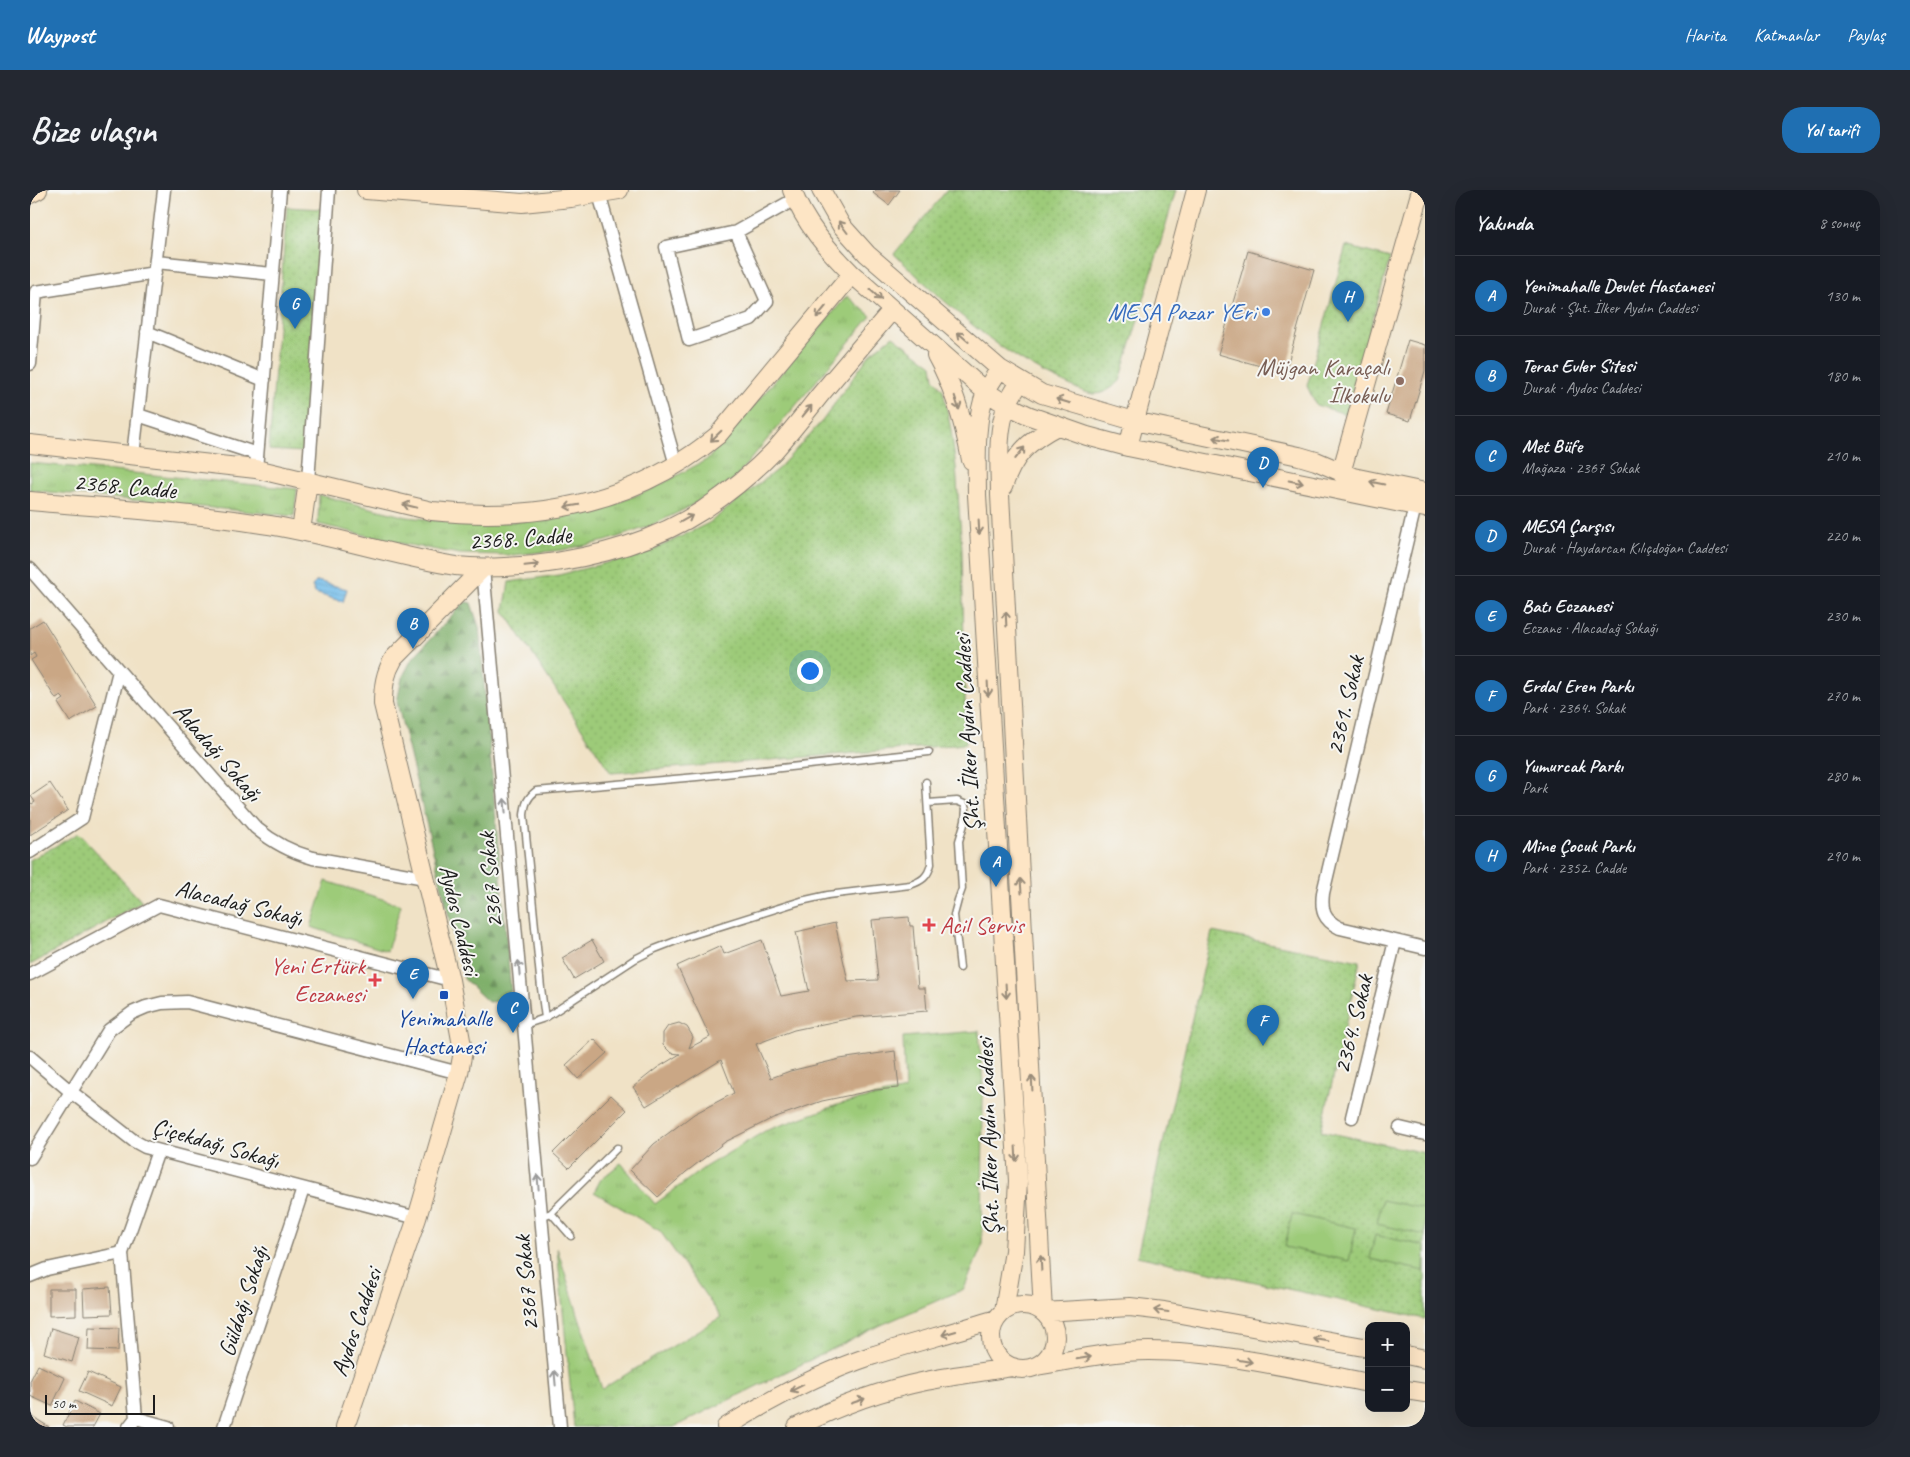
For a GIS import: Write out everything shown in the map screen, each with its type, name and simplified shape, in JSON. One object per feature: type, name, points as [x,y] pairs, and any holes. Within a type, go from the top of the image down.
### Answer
[{"type":"main road","points":[[30,194],[38,190]]},
{"type":"main road","points":[[366,190],[522,202],[547,201],[619,190]]},
{"type":"main road","points":[[821,190],[841,225],[867,254],[1000,368],[1042,394],[1134,421],[1299,456],[1422,502]]},
{"type":"main road","points":[[1128,447],[1196,190]]},
{"type":"main road","points":[[1341,472],[1421,190]]},
{"type":"main road","points":[[794,194],[804,217],[818,237],[852,274],[986,392],[1007,405],[1057,426],[1128,447],[1422,502]]},
{"type":"main road","name":"2368. Cadde","points":[[30,444],[133,455],[257,462],[308,481],[432,511],[456,514],[534,512],[581,505],[624,490],[676,465],[697,452],[718,435],[852,274]]},
{"type":"main road","name":"2368. Cadde","points":[[30,501],[223,519],[301,531],[426,560],[483,568],[556,562],[606,552],[639,542],[667,530],[701,511],[750,474],[774,451],[892,310]]},
{"type":"main road","points":[[930,343],[946,372],[964,426],[977,495]]},
{"type":"main road","name":"Şht. İlker Aydın Caddesi","points":[[1000,368],[986,392],[980,424],[977,495],[1018,1181],[1014,1251],[1000,1315]]},
{"type":"main road","name":"Şht. İlker Aydın Caddesi","points":[[1020,382],[1007,405],[1000,445],[1000,495],[1026,960],[1043,1312]]},
{"type":"main road","points":[[1000,495],[1006,476],[1023,448],[1057,426]]},
{"type":"main road","points":[[301,531],[308,481]]},
{"type":"main road","name":"Aydos Caddesi","points":[[344,1427],[417,1218],[459,1073],[463,1051],[450,980],[383,704],[385,677],[394,658],[483,568]]},
{"type":"main road","points":[[1005,961],[1026,960]]},
{"type":"main road","points":[[726,1427],[751,1411],[812,1380],[862,1360],[1000,1315],[1013,1306],[1024,1305],[1034,1307],[1043,1312],[1052,1325],[1055,1340],[1052,1350],[1046,1359],[1036,1366]]},
{"type":"main road","points":[[1043,1312],[1130,1307],[1164,1311],[1365,1347]]},
{"type":"main road","points":[[1000,1315],[992,1329],[991,1340],[999,1358],[1013,1367]]},
{"type":"main road","points":[[797,1427],[855,1402],[926,1381],[1013,1367],[1028,1369],[1036,1366],[1122,1352],[1172,1351],[1284,1367],[1365,1382]]},
{"type":"main road","points":[[1410,1356],[1425,1359]]},
{"type":"main road","points":[[1410,1391],[1425,1393]]},
{"type":"street","points":[[133,455],[164,190]]},
{"type":"street","points":[[138,416],[257,462],[280,190]]},
{"type":"street","points":[[308,481],[329,190]]},
{"type":"street","points":[[599,194],[676,465]]},
{"type":"street","points":[[736,232],[767,301],[751,319],[689,340],[666,247],[736,232],[794,194]]},
{"type":"street","points":[[30,364],[33,293],[155,268],[272,274]]},
{"type":"street","points":[[148,332],[264,380]]},
{"type":"street","name":"2361. Sokak","points":[[1395,941],[1340,928],[1330,923],[1323,915],[1321,905],[1422,502]]},
{"type":"street","name":"2367 Sokak","points":[[483,568],[524,1025],[546,1215],[560,1427]]},
{"type":"street","name":"Adadağı Sokağı","points":[[30,569],[256,828],[274,842],[313,858],[426,878]]},
{"type":"street","points":[[30,852],[82,818],[119,671]]},
{"type":"street","name":"Alacadağ Sokağı","points":[[30,974],[158,905],[450,980]]},
{"type":"street","points":[[1395,941],[1425,948]]},
{"type":"street","name":"2364. Sokak","points":[[1352,1117],[1395,941]]},
{"type":"street","points":[[30,1158],[109,1030],[120,1020],[132,1013],[146,1007],[173,1001],[186,1002],[459,1073]]},
{"type":"street","name":"Çiçekdağı Sokağı","points":[[30,1057],[70,1092],[134,1141],[158,1151],[417,1218]]},
{"type":"street","points":[[1400,1128],[1425,1134]]},
{"type":"street","points":[[158,1151],[122,1253],[133,1422],[168,1427]]},
{"type":"street","name":"Güldağı Sokağı","points":[[224,1427],[303,1189]]},
{"type":"street","points":[[30,1276],[48,1269],[122,1253]]},
{"type":"lane","points":[[545,1018],[524,815],[525,803],[536,790],[697,777],[929,752]]},
{"type":"lane","points":[[524,1025],[545,1018],[635,959],[686,937],[801,901],[828,895],[910,885],[920,882],[929,873],[931,864],[926,782]]},
{"type":"lane","points":[[928,803],[957,801],[964,804],[966,808],[965,821],[959,841],[962,889],[954,916],[960,968]]},
{"type":"lane","points":[[571,1236],[546,1215],[617,1148]]},
{"type":"green space","points":[[947,190],[1176,190],[1120,381],[1112,388],[1098,394],[1079,390],[1018,358],[974,326],[894,254]]},
{"type":"green space","points":[[287,207],[322,209],[304,452],[269,450]]},
{"type":"green space","points":[[1346,246],[1390,258],[1346,414],[1316,405],[1307,386]]},
{"type":"green space","points":[[847,296],[871,316],[733,480],[685,509],[650,526],[606,541],[562,550],[512,555],[460,554],[404,544],[318,524],[319,495],[407,517],[490,523],[548,519],[602,509],[654,488],[708,459]]},
{"type":"green space","points":[[893,336],[932,365],[934,378],[943,390],[951,430],[956,467],[962,549],[966,744],[611,773],[504,611],[509,582],[559,575],[649,552],[709,523],[779,468],[823,420],[870,354]]},
{"type":"green space","points":[[30,463],[297,489],[294,516],[30,490]]},
{"type":"green space","points":[[463,603],[471,603],[479,627],[511,992],[505,992],[503,1001],[488,1002],[464,979],[397,702],[402,678],[412,659]]},
{"type":"green space","points":[[79,833],[142,902],[30,965],[30,860]]},
{"type":"green space","points":[[326,881],[401,905],[387,951],[311,927]]},
{"type":"green space","points":[[1212,932],[1360,961],[1321,1131],[1425,1153],[1425,1319],[1137,1256]]},
{"type":"green space","points":[[979,1031],[983,1086],[982,1246],[964,1289],[881,1325],[674,1427],[574,1427],[557,1248],[602,1389],[721,1317],[660,1231],[594,1192],[601,1179],[621,1163],[655,1204],[705,1167],[765,1131],[840,1104],[905,1090],[903,1037]]},
{"type":"green space","points":[[1382,1200],[1425,1209],[1425,1235],[1377,1224]]},
{"type":"green space","points":[[1292,1214],[1356,1228],[1349,1261],[1285,1247]]},
{"type":"green space","points":[[1375,1235],[1425,1246],[1424,1271],[1370,1259]]},
{"type":"water","points":[[317,581],[347,589],[343,602],[315,593],[312,586]]},
{"type":"building","points":[[876,190],[900,190],[889,205],[873,193]]},
{"type":"building","name":"MESA Pazar YEri","points":[[1248,251],[1314,270],[1285,373],[1218,354]]},
{"type":"building","points":[[1408,340],[1425,345],[1425,371],[1410,421],[1386,414]]},
{"type":"building","points":[[43,620],[97,706],[70,722],[58,703],[64,699],[61,696],[56,699],[31,660],[36,657],[34,653],[30,656],[30,628]]},
{"type":"building","points":[[50,783],[68,810],[30,835],[30,802],[32,804],[35,802],[31,796]]},
{"type":"building","points":[[909,917],[910,926],[913,926],[918,988],[925,988],[927,1011],[856,1017],[794,1030],[756,1044],[771,1078],[790,1071],[840,1059],[895,1051],[899,1088],[875,1090],[822,1101],[773,1118],[725,1142],[686,1172],[658,1197],[630,1170],[654,1144],[694,1114],[734,1093],[721,1060],[646,1106],[633,1087],[657,1068],[680,1054],[671,1053],[663,1045],[663,1033],[668,1026],[679,1023],[687,1027],[693,1037],[689,1048],[710,1037],[677,966],[721,946],[724,954],[762,940],[781,996],[809,991],[796,932],[835,923],[848,981],[878,980],[872,920]]},
{"type":"building","points":[[592,940],[604,961],[574,979],[562,958]]},
{"type":"building","points":[[594,1039],[607,1053],[578,1079],[566,1065]]},
{"type":"building","points":[[611,1095],[627,1110],[569,1168],[553,1153]]},
{"type":"building","points":[[110,1287],[112,1314],[84,1315],[83,1289]]},
{"type":"building","points":[[49,1289],[76,1289],[76,1315],[49,1316]]},
{"type":"building","points":[[89,1327],[119,1328],[118,1351],[88,1350]]},
{"type":"building","points":[[51,1328],[79,1337],[72,1362],[44,1353]]},
{"type":"building","points":[[38,1365],[65,1378],[52,1406],[30,1396],[30,1381]]},
{"type":"building","points":[[88,1372],[121,1387],[112,1406],[79,1391]]},
{"type":"building","points":[[75,1401],[100,1414],[93,1427],[67,1427],[63,1425]]},
{"type":"building","points":[[30,1415],[49,1427],[30,1427]]},
{"type":"place","name":"MESA Pazar YEri","points":[[1266,312]]},
{"type":"place","name":"Mine Çocuk Parkı","points":[[1348,322]]},
{"type":"place","name":"Yumurcak Parkı","points":[[295,329]]},
{"type":"place","name":"Müjgan Karaçalı İlkokulu","points":[[1400,381]]},
{"type":"place","name":"MESA Çarşısı","points":[[1263,488]]},
{"type":"place","name":"Teras Evler Sitesi","points":[[413,649]]},
{"type":"place","name":"Yenimahalle Devlet Hastanesi","points":[[996,887]]},
{"type":"place","name":"Acil Servis","points":[[929,925]]},
{"type":"place","name":"Yeni Ertürk Eczanesi","points":[[375,980]]},
{"type":"place","name":"Yenimahalle Hastanesi","points":[[444,995]]},
{"type":"place","name":"Batı Eczanesi","points":[[413,999]]},
{"type":"place","name":"Met Büfe","points":[[513,1033]]},
{"type":"place","name":"Erdal Eren Parkı","points":[[1263,1046]]}]
